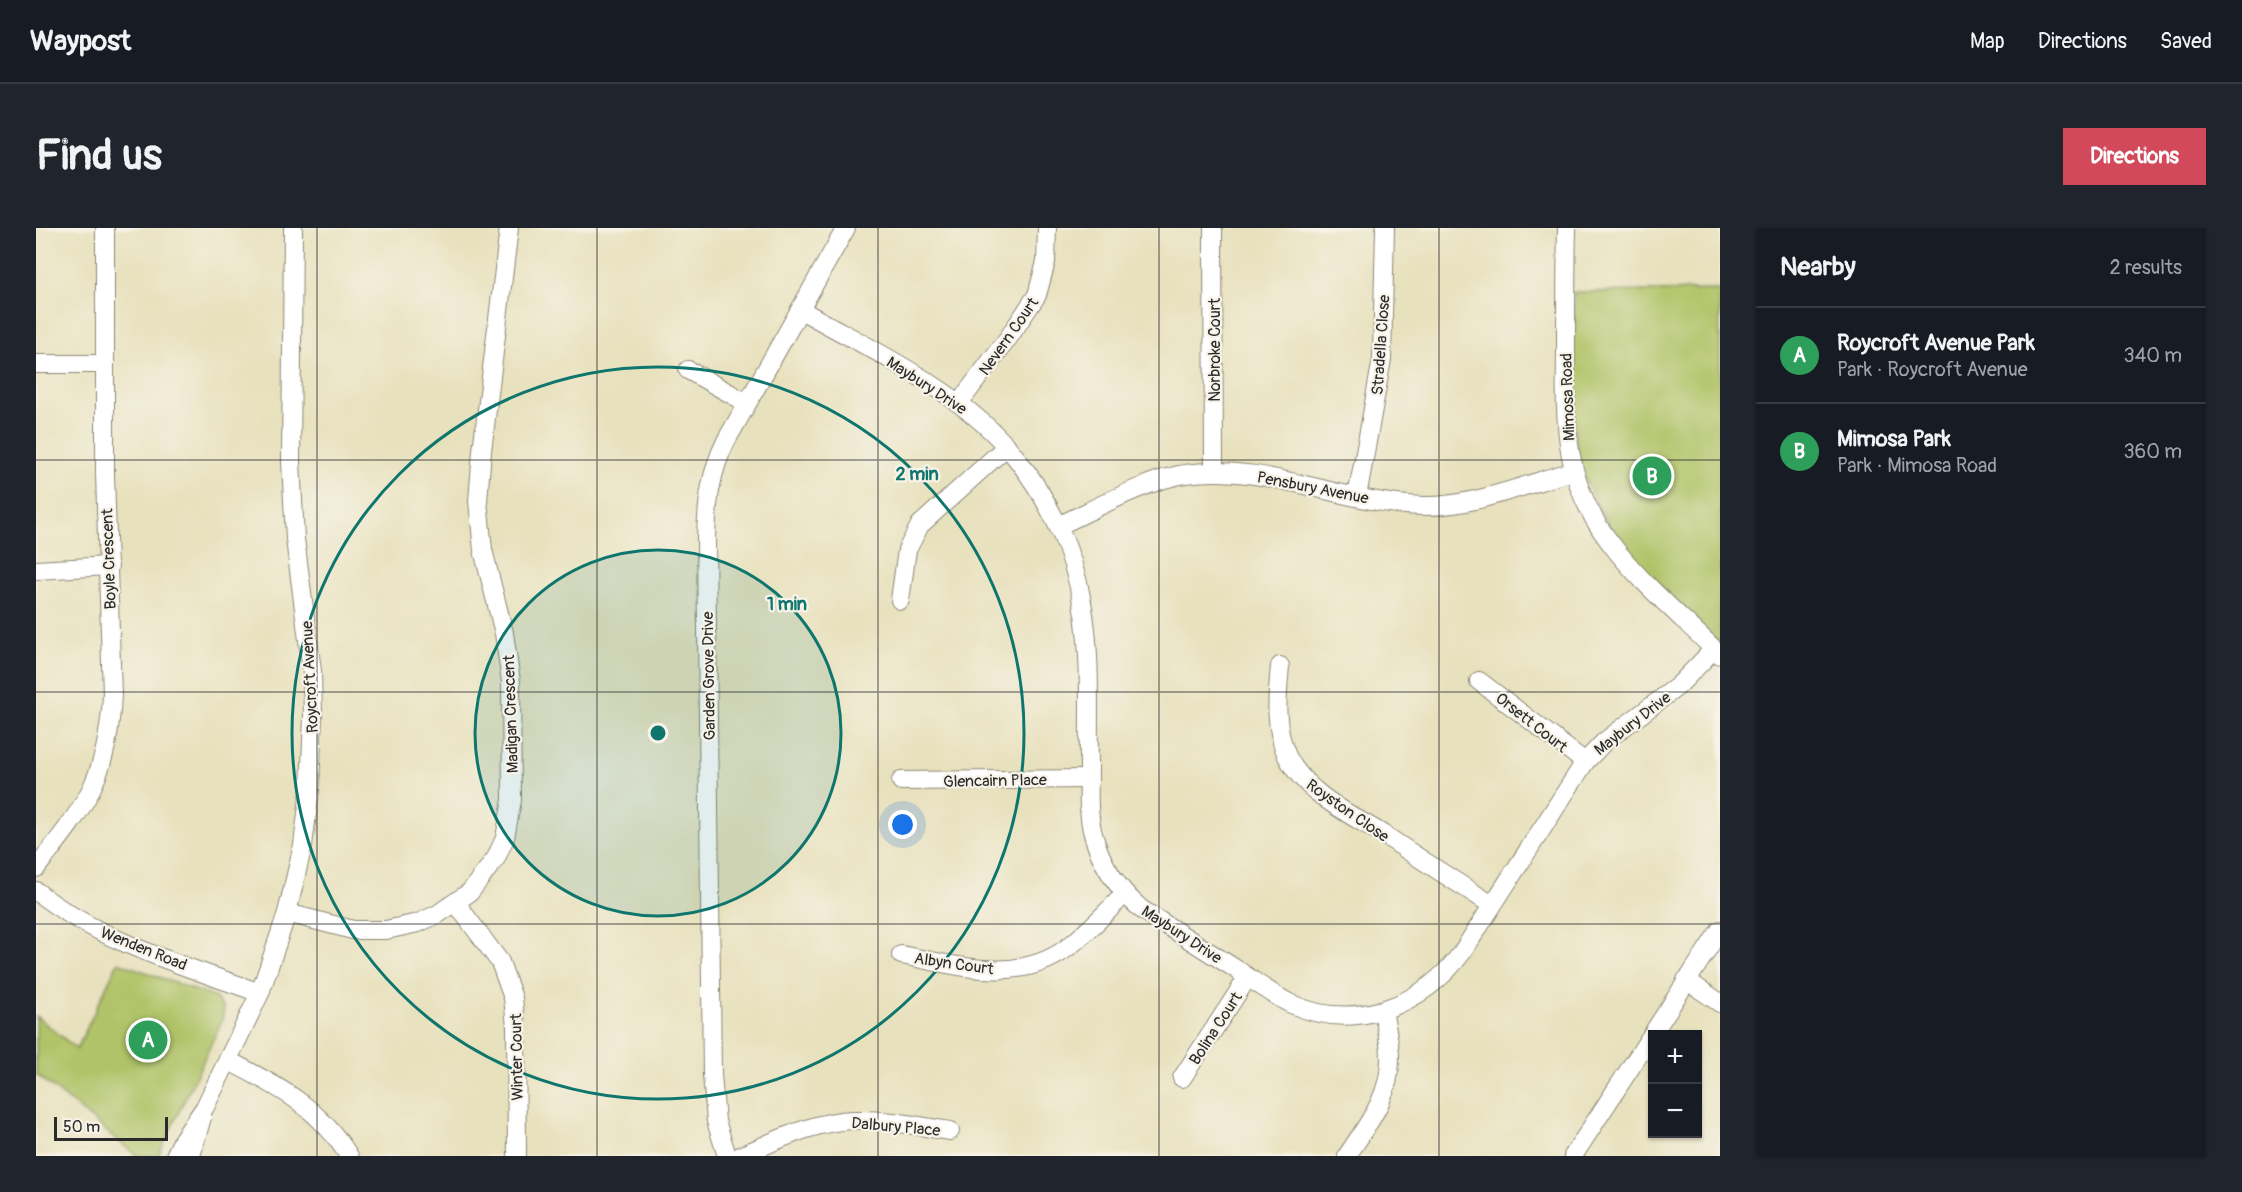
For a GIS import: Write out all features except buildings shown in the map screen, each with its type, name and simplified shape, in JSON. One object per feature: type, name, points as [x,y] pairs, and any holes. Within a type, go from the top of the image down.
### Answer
[{"type":"street","name":"Boyle Crescent","points":[[36,868],[82,809],[94,786],[102,764],[111,719],[105,474],[105,228]]},
{"type":"street","name":"Roycroft Avenue","points":[[176,1156],[183,1139],[205,1107],[229,1061],[260,993],[287,914],[310,790],[313,716],[309,644],[292,506],[293,228]]},
{"type":"street","name":"Madigan Crescent","points":[[287,914],[353,930],[378,931],[418,923],[456,903],[470,892],[483,878],[496,858],[505,838],[512,800],[512,706],[504,633],[483,550],[478,501],[509,228]]},
{"type":"street","name":"Garden Grove Drive","points":[[727,1156],[716,1121],[712,1075],[706,514],[710,485],[718,458],[846,228]]},
{"type":"street","name":"Nevern Court","points":[[959,403],[1037,296],[1046,262],[1047,228]]},
{"type":"street","name":"Norbroke Court","points":[[1213,228],[1214,472]]},
{"type":"street","name":"Stradella Close","points":[[1357,497],[1382,359],[1385,228]]},
{"type":"street","name":"Mimosa Road","points":[[1567,228],[1565,419],[1566,437],[1574,471],[1586,503],[1608,540],[1645,582],[1717,652]]},
{"type":"street","name":"Maybury Drive","points":[[801,310],[959,403],[1007,446],[1036,486],[1058,526],[1077,580],[1085,620],[1088,651],[1090,819],[1098,849],[1109,873],[1125,894],[1142,909],[1290,1003],[1323,1013],[1358,1015],[1383,1011],[1414,998],[1434,984],[1451,968],[1585,762],[1604,742],[1678,686],[1717,652]]},
{"type":"street","points":[[36,364],[105,364]]},
{"type":"street","points":[[688,370],[747,403]]},
{"type":"street","points":[[900,600],[907,550],[920,525],[1007,446]]},
{"type":"street","name":"Pensbury Avenue","points":[[1058,526],[1155,482],[1185,474],[1214,472],[1251,475],[1357,497],[1410,505],[1441,505],[1477,498],[1574,471]]},
{"type":"street","points":[[36,570],[108,566]]},
{"type":"street","name":"Royston Close","points":[[1280,666],[1277,701],[1278,727],[1287,756],[1303,780],[1332,802],[1492,905]]},
{"type":"street","name":"Orsett Court","points":[[1479,681],[1585,762]]},
{"type":"street","name":"Glencairn Place","points":[[901,781],[1089,780]]},
{"type":"street","name":"Wenden Road","points":[[36,891],[62,910],[97,930],[260,993]]},
{"type":"street","name":"Albyn Court","points":[[901,955],[987,969],[1011,970],[1025,967],[1048,959],[1067,948],[1125,894]]},
{"type":"street","name":"Winter Court","points":[[456,903],[500,962],[513,998],[516,1026],[517,1156]]},
{"type":"street","points":[[1574,1156],[1720,930]]},
{"type":"street","name":"Bolina Court","points":[[1182,1078],[1248,977]]},
{"type":"street","points":[[1686,980],[1720,1003]]},
{"type":"street","points":[[1347,1156],[1380,1103],[1386,1088],[1390,1057],[1383,1011]]},
{"type":"street","points":[[229,1061],[281,1089],[313,1111],[349,1156]]},
{"type":"street","name":"Roycroft Avenue","points":[[191,1156],[205,1107]]},
{"type":"street","name":"Dalbury Place","points":[[740,1156],[797,1133],[835,1122],[852,1120],[894,1122],[950,1131]]},
{"type":"green space","points":[[1720,290],[1720,644],[1647,573],[1606,520],[1590,491],[1579,460],[1574,425],[1573,375],[1574,292]]},
{"type":"green space","points":[[118,962],[216,998],[224,1009],[222,1021],[158,1156],[137,1156],[36,1074],[36,1016],[77,1049]]},
{"type":"place","name":"Mimosa Park","points":[[1652,476]]},
{"type":"place","name":"Roycroft Avenue Park","points":[[148,1040]]}]
